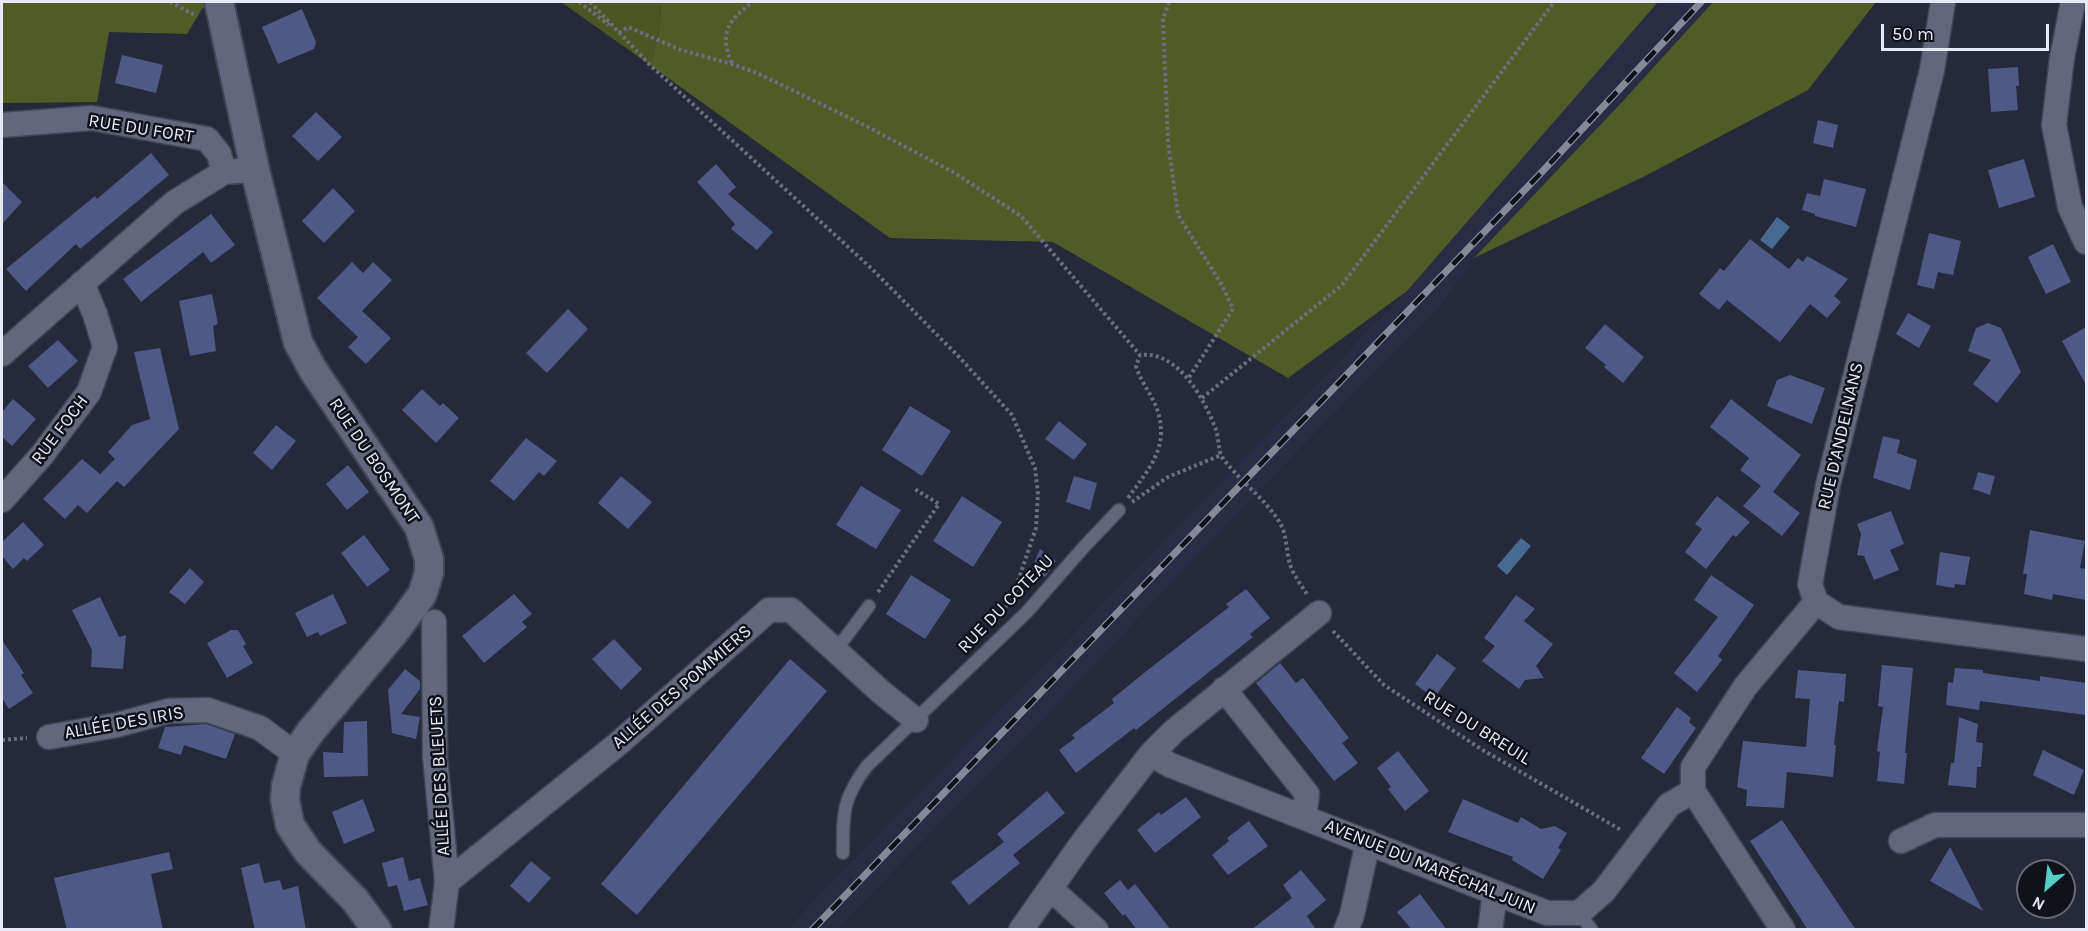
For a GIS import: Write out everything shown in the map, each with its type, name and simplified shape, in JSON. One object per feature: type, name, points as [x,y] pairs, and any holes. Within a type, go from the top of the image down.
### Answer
[{"type":"street","name":"RUE DU BOSMONT","points":[[219,2],[255,170],[298,342],[313,370],[420,527],[429,559],[429,573],[422,595],[393,634],[311,731],[295,754],[285,793],[290,825],[308,852],[355,900],[377,930]]},
{"type":"street","name":"RUE D'ANDELNANS","points":[[1816,602],[1810,584],[1828,484],[1932,70],[1943,2]]},
{"type":"street","points":[[2073,2],[2062,58],[2054,125],[2070,207],[2086,242]]},
{"type":"street","name":"RUE DU FORT","points":[[2,125],[92,118],[207,139],[219,154],[224,172]]},
{"type":"street","points":[[2,354],[174,203],[224,172],[255,170]]},
{"type":"street","name":"RUE FOCH","points":[[2,500],[42,455],[89,392],[105,347],[82,284]]},
{"type":"street","points":[[1783,930],[1693,791],[1693,767],[1738,697],[1816,602],[1839,617],[2086,650]]},
{"type":"street","name":"ALLÉE DES POMMIERS","points":[[447,882],[619,743],[769,610],[790,609],[881,692],[916,720]]},
{"type":"street","points":[[1022,930],[1083,842],[1151,754],[1174,731],[1224,689],[1319,614]]},
{"type":"street","name":"ALLÉE DES BLEUETS","points":[[434,622],[435,757],[447,882],[441,930]]},
{"type":"street","points":[[1224,689],[1306,794],[1304,817]]},
{"type":"street","name":"ALLÉE DES IRIS","points":[[49,737],[117,725],[168,711],[208,710],[260,728],[295,754]]},
{"type":"street","name":"AVENUE DU MARÉCHAL JUIN","points":[[1151,754],[1170,765],[1495,893],[1547,913],[1585,921],[1640,841],[1669,805],[1693,791]]},
{"type":"street","points":[[1901,841],[1935,825],[2086,825]]},
{"type":"street","points":[[1346,930],[1352,915],[1368,842]]},
{"type":"street","points":[[1051,889],[1096,930]]},
{"type":"street","points":[[1491,930],[1495,893]]},
{"type":"lane","name":"RUE DU COTEAU","points":[[843,853],[844,808],[856,781],[867,766],[1027,612],[1119,510]]},
{"type":"lane","points":[[836,650],[869,606]]},
{"type":"path","points":[[579,2],[619,33]]},
{"type":"path","points":[[590,2],[650,65],[871,268],[960,358],[1012,415],[1035,468],[1038,494],[1036,528],[1018,581],[1004,610]]},
{"type":"path","points":[[732,64],[725,49],[727,32],[736,14],[753,2]]},
{"type":"path","points":[[1168,2],[1163,19],[1168,142],[1178,215],[1222,285],[1233,309],[1188,379]]},
{"type":"path","points":[[1202,398],[1342,285],[1554,2]]},
{"type":"path","points":[[619,33],[628,27],[681,50],[732,64],[793,90],[953,172],[1021,216],[1140,355]]},
{"type":"path","points":[[1119,510],[1168,477],[1221,455],[1218,434],[1202,398],[1188,379],[1160,356],[1140,355]]},
{"type":"path","points":[[1119,510],[1152,466],[1161,438],[1156,406],[1136,366],[1140,355]]},
{"type":"path","name":"RUE DU BREUIL","points":[[1221,455],[1262,500],[1281,525],[1290,566],[1319,614],[1384,685],[1481,748],[1640,841]]},
{"type":"path","points":[[869,606],[939,504],[913,488]]},
{"type":"shaded area","points":[[1658,2],[1713,2],[1474,258],[1437,310],[1246,503],[1038,725],[836,929],[786,930],[1407,291]]},
{"type":"shaded area","points":[[1777,217],[1790,227],[1772,249],[1760,240]]},
{"type":"shaded area","points":[[1521,538],[1531,546],[1507,575],[1497,566]]},
{"type":"green space","points":[[2,2],[212,2],[202,9],[187,34],[109,32],[97,102],[2,103]]},
{"type":"green space","points":[[561,2],[661,2],[660,26],[650,65]]},
{"type":"green space","points":[[661,2],[1658,2],[1407,291],[1288,378],[1053,242],[890,238],[650,65],[660,26]]},
{"type":"green space","points":[[1713,2],[1876,2],[1808,90],[1645,176],[1474,258],[1622,102]]},
{"type":"building","points":[[302,9],[316,42],[314,49],[278,64],[262,27]]},
{"type":"building","points":[[122,55],[163,65],[156,93],[115,83]]},
{"type":"building","points":[[2018,67],[2019,86],[2016,86],[2018,110],[1991,112],[1988,69]]},
{"type":"building","points":[[316,112],[342,137],[318,161],[292,136]]},
{"type":"building","points":[[1818,120],[1838,125],[1833,148],[1813,143]]},
{"type":"building","points":[[151,153],[169,175],[80,249],[76,244],[26,291],[6,269],[95,196],[97,199]]},
{"type":"building","points":[[2024,159],[2035,197],[1999,208],[1988,170]]},
{"type":"building","points":[[716,164],[736,187],[728,194],[773,232],[757,250],[731,229],[735,224],[697,182]]},
{"type":"building","points":[[1824,179],[1866,189],[1856,227],[1815,216],[1815,214],[1802,210],[1807,193],[1820,196]]},
{"type":"building","points":[[2,182],[22,202],[2,224]]},
{"type":"building","points":[[333,188],[355,211],[324,243],[302,221]]},
{"type":"building","points":[[211,214],[235,245],[211,263],[203,252],[141,302],[123,279]]},
{"type":"building","points":[[1929,233],[1961,241],[1953,275],[1938,272],[1934,289],[1917,285]]},
{"type":"building","points":[[1750,239],[1789,269],[1798,258],[1803,262],[1807,256],[1848,279],[1834,296],[1841,302],[1827,318],[1810,304],[1780,342],[1727,300],[1719,310],[1699,294],[1720,268],[1724,271]]},
{"type":"building","points":[[2053,244],[2071,282],[2046,294],[2028,257]]},
{"type":"building","points":[[352,262],[363,273],[373,262],[392,280],[362,311],[391,338],[366,364],[348,347],[358,337],[317,298]]},
{"type":"building","points":[[212,294],[218,324],[213,326],[216,351],[190,356],[179,301]]},
{"type":"building","points":[[568,309],[588,329],[547,373],[526,353]]},
{"type":"building","points":[[1908,313],[1931,326],[1919,348],[1896,334]]},
{"type":"building","points":[[1988,323],[2001,328],[2021,372],[1997,403],[1973,384],[1991,360],[1968,351],[1976,328]]},
{"type":"building","points":[[1605,324],[1644,357],[1623,383],[1585,348]]},
{"type":"building","points":[[2086,327],[2086,385],[2062,341]]},
{"type":"building","points":[[58,340],[78,361],[48,388],[28,366]]},
{"type":"building","points":[[160,348],[179,429],[124,487],[117,481],[87,513],[78,505],[65,519],[43,499],[82,459],[100,474],[115,459],[108,452],[132,425],[150,419],[134,352]]},
{"type":"building","points":[[1790,375],[1825,388],[1812,424],[1767,406],[1777,380]]},
{"type":"building","points":[[422,389],[440,406],[443,403],[459,418],[436,443],[402,410]]},
{"type":"building","points":[[13,399],[36,419],[12,446],[2,437],[2,412]]},
{"type":"building","points":[[1731,399],[1801,455],[1773,492],[1800,513],[1782,536],[1743,506],[1761,486],[1740,470],[1749,458],[1710,427]]},
{"type":"building","points":[[910,406],[951,431],[922,476],[882,450]]},
{"type":"building","points":[[1059,421],[1087,444],[1074,460],[1045,439]]},
{"type":"building","points":[[276,425],[296,441],[272,470],[253,453]]},
{"type":"building","points":[[1883,436],[1900,440],[1897,453],[1917,460],[1910,490],[1873,478]]},
{"type":"building","points":[[526,438],[557,461],[544,476],[539,472],[514,501],[490,481]]},
{"type":"building","points":[[348,465],[369,492],[347,510],[326,484]]},
{"type":"building","points":[[1978,472],[1995,476],[1990,495],[1973,489]]},
{"type":"building","points":[[621,476],[652,502],[628,529],[598,503]]},
{"type":"building","points":[[1074,476],[1097,483],[1090,510],[1066,502]]},
{"type":"building","points":[[861,486],[901,510],[876,549],[836,525]]},
{"type":"building","points":[[962,496],[1002,522],[973,567],[933,541]]},
{"type":"building","points":[[1717,496],[1750,522],[1736,537],[1733,535],[1706,569],[1685,552],[1702,529],[1695,524]]},
{"type":"building","points":[[1891,511],[1904,544],[1890,550],[1899,570],[1874,580],[1864,556],[1857,555],[1861,534],[1857,524]]},
{"type":"building","points":[[23,522],[44,545],[27,561],[24,558],[13,569],[2,556],[2,542]]},
{"type":"building","points":[[2030,530],[2085,541],[2080,568],[2086,569],[2086,600],[2053,594],[2052,600],[2024,594],[2027,574],[2023,574]]},
{"type":"building","points":[[364,535],[390,570],[367,587],[341,553]]},
{"type":"building","points":[[1040,549],[1056,561],[1045,577],[1031,570]]},
{"type":"building","points":[[1940,552],[1970,557],[1965,585],[1955,584],[1954,588],[1936,585]]},
{"type":"building","points":[[190,568],[204,582],[185,604],[169,592]]},
{"type":"building","points":[[911,575],[951,600],[925,639],[886,614]]},
{"type":"building","points":[[1711,575],[1754,605],[1718,656],[1722,660],[1697,692],[1674,673],[1718,617],[1694,600]]},
{"type":"building","points":[[1246,589],[1270,618],[1250,634],[1253,637],[1136,730],[1134,728],[1076,773],[1059,750],[1075,738],[1072,735],[1114,703],[1112,699],[1229,607],[1226,604]]},
{"type":"building","points":[[333,594],[347,623],[320,636],[318,632],[307,637],[295,613]]},
{"type":"building","points":[[514,594],[532,614],[522,622],[527,627],[484,663],[462,636]]},
{"type":"building","points":[[1516,595],[1535,609],[1524,621],[1553,644],[1536,666],[1544,678],[1525,680],[1519,689],[1482,661],[1495,646],[1484,638]]},
{"type":"building","points":[[100,597],[119,637],[126,635],[123,669],[91,667],[92,650],[72,610]]},
{"type":"building","points":[[231,630],[238,630],[246,644],[243,646],[253,663],[227,678],[207,643]]},
{"type":"building","points":[[614,639],[642,669],[621,690],[592,659]]},
{"type":"building","points":[[2,640],[24,673],[21,675],[33,693],[9,709],[2,698]]},
{"type":"building","points":[[1437,654],[1456,668],[1434,698],[1415,684]]},
{"type":"building","points":[[790,659],[827,691],[637,915],[601,884]]},
{"type":"building","points":[[1280,663],[1296,683],[1303,678],[1349,738],[1342,743],[1358,763],[1334,781],[1256,683]]},
{"type":"building","points":[[1882,665],[1913,668],[1904,784],[1877,781],[1880,752],[1877,751],[1883,707],[1878,706]]},
{"type":"building","points":[[1955,668],[1983,670],[1983,673],[2040,681],[2040,676],[2086,683],[2086,715],[1980,701],[1979,710],[1946,705],[1948,682],[1953,683]]},
{"type":"building","points":[[405,669],[420,681],[420,689],[401,714],[420,717],[416,739],[392,733],[388,690]]},
{"type":"building","points":[[1798,670],[1846,674],[1844,702],[1839,701],[1833,777],[1787,772],[1784,808],[1746,806],[1747,790],[1737,787],[1743,741],[1806,747],[1810,699],[1795,698]]},
{"type":"building","points":[[1677,707],[1691,718],[1689,722],[1696,728],[1664,774],[1641,758]]},
{"type":"building","points":[[1959,717],[1978,724],[1976,742],[1983,743],[1981,767],[1977,767],[1976,788],[1948,785],[1951,763],[1954,763]]},
{"type":"building","points":[[367,721],[368,776],[324,777],[323,752],[343,753],[344,722]]},
{"type":"building","points":[[206,724],[235,734],[226,759],[184,745],[181,755],[158,748],[165,727]]},
{"type":"building","points":[[2043,750],[2084,770],[2074,795],[2033,775]]},
{"type":"building","points":[[1398,751],[1429,791],[1405,811],[1388,789],[1391,787],[1377,768]]},
{"type":"building","points":[[1047,791],[1065,813],[1013,855],[1020,863],[969,905],[951,882],[1004,842],[997,834]]},
{"type":"building","points":[[1186,797],[1201,817],[1155,853],[1137,830],[1159,812],[1161,815]]},
{"type":"building","points":[[363,799],[375,831],[344,844],[332,812]]},
{"type":"building","points":[[1463,799],[1518,823],[1521,817],[1541,829],[1555,826],[1567,833],[1558,848],[1561,850],[1543,879],[1512,860],[1513,857],[1448,832]]},
{"type":"building","points":[[1782,820],[1856,930],[1808,930],[1750,841]]},
{"type":"building","points":[[1249,821],[1268,846],[1228,875],[1212,855],[1229,841],[1227,838]]},
{"type":"building","points":[[1950,847],[1983,911],[1930,881]]},
{"type":"building","points":[[169,852],[173,869],[151,874],[163,930],[67,930],[54,878]]},
{"type":"building","points":[[403,857],[409,881],[420,878],[428,905],[404,911],[397,885],[388,887],[382,863]]},
{"type":"building","points":[[531,861],[551,878],[529,903],[510,886]]},
{"type":"building","points":[[259,863],[264,883],[280,880],[283,890],[298,886],[306,930],[255,930],[241,868]]},
{"type":"building","points":[[1301,870],[1326,900],[1307,916],[1316,930],[1251,930],[1292,898],[1283,885]]},
{"type":"building","points":[[1120,880],[1128,890],[1135,884],[1171,930],[1137,930],[1104,893]]},
{"type":"building","points":[[1420,894],[1447,930],[1412,930],[1397,912]]},
{"type":"railway","points":[[812,930],[1540,174],[1701,2]]}]
